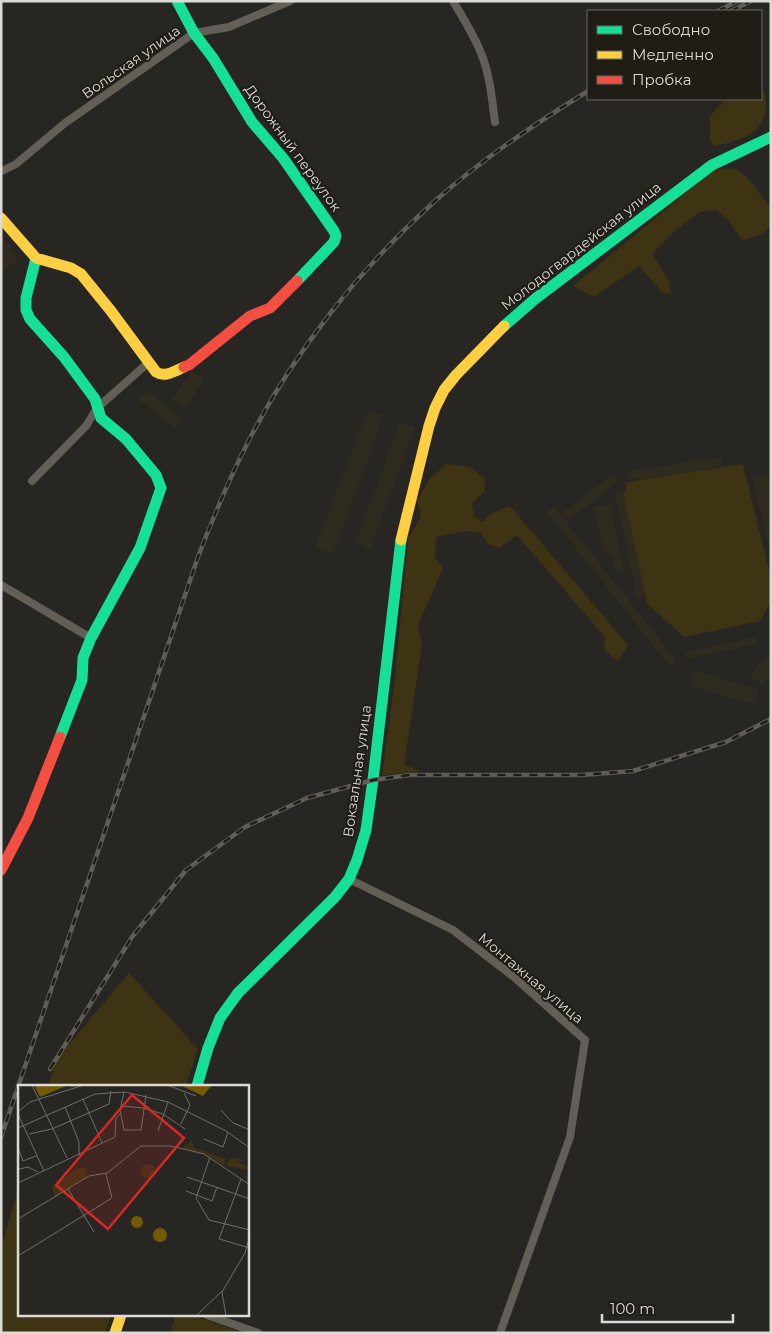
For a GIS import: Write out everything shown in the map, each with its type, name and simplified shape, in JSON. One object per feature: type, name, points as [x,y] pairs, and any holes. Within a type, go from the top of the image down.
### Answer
[{"type":"street","name":"Дорожный переулок","points":[[149,362],[160,375],[189,366],[250,316],[270,308],[334,242],[336,236],[282,158],[252,122],[213,58],[194,33],[176,1]]},
{"type":"street","name":"Вольская улица","points":[[2,171],[16,164],[65,123],[194,33],[229,27],[290,1]]},
{"type":"street","points":[[453,1],[466,21],[482,54],[490,87],[495,122]]},
{"type":"street","name":"Молодогвардейская улица","points":[[435,408],[444,390],[456,375],[501,328],[535,299],[712,165],[771,136]]},
{"type":"street","points":[[1,218],[36,258],[71,268],[80,274],[149,362],[97,408],[86,426],[32,481]]},
{"type":"street","points":[[1,870],[28,818],[82,680],[83,658],[91,638],[140,548],[161,488],[156,476],[126,439],[100,418],[95,399],[64,357],[34,323],[26,310],[26,298],[36,258]]},
{"type":"street","name":"Вокзальная улица","points":[[197,1085],[208,1048],[220,1018],[238,993],[334,897],[348,879],[357,860],[366,830],[372,788],[401,537],[435,408]]},
{"type":"street","points":[[1,585],[91,638]]},
{"type":"street","name":"Монтажная улица","points":[[348,879],[453,930],[514,977],[585,1040],[570,1137],[500,1333]]},
{"type":"street","points":[[115,1333],[121,1316]]},
{"type":"street","points":[[210,1316],[258,1333]]},
{"type":"shaded area","points":[[762,92],[765,93],[766,106],[760,125],[754,132],[736,141],[715,146],[710,141],[710,116],[725,100],[762,100]]},
{"type":"shaded area","points":[[715,169],[737,169],[750,180],[771,209],[771,227],[762,234],[742,240],[727,219],[716,210],[700,212],[677,229],[652,254],[669,281],[671,294],[662,292],[639,266],[594,297],[573,286]]},
{"type":"shaded area","points":[[1,235],[19,259],[1,273]]},
{"type":"shaded area","points":[[192,371],[204,380],[185,408],[172,400]]},
{"type":"shaded area","points":[[146,391],[183,418],[176,428],[139,400]]},
{"type":"shaded area","points":[[368,410],[384,415],[333,554],[315,548]]},
{"type":"shaded area","points":[[400,423],[415,427],[370,550],[356,542]]},
{"type":"shaded area","points":[[721,457],[722,467],[629,480],[627,471]]},
{"type":"shaded area","points":[[446,464],[470,467],[485,478],[484,492],[472,503],[474,516],[482,522],[492,513],[510,506],[628,645],[618,661],[604,650],[605,637],[517,535],[500,548],[488,544],[480,533],[467,531],[436,537],[435,558],[443,568],[418,625],[422,645],[404,765],[421,771],[382,775],[394,686],[408,539],[421,516],[417,500],[429,480]]},
{"type":"shaded area","points":[[743,464],[771,579],[771,602],[760,621],[684,637],[647,603],[624,496],[627,482]]},
{"type":"shaded area","points":[[613,474],[619,481],[569,520],[563,512]]},
{"type":"shaded area","points":[[768,474],[771,484],[771,555],[752,478]]},
{"type":"shaded area","points":[[623,490],[645,595],[637,597],[615,492]]},
{"type":"shaded area","points":[[610,504],[624,570],[616,572],[612,553],[604,554],[594,507]]},
{"type":"shaded area","points":[[554,506],[677,661],[670,667],[547,512]]},
{"type":"shaded area","points":[[756,637],[757,644],[686,659],[685,652]]},
{"type":"shaded area","points":[[771,651],[771,675],[762,685],[750,675]]},
{"type":"shaded area","points":[[696,671],[760,690],[755,705],[691,686]]},
{"type":"shaded area","points":[[129,973],[198,1049],[186,1085],[48,1085],[56,1060]]},
{"type":"shaded area","points":[[18,1189],[18,1316],[111,1316],[105,1333],[1,1333],[1,1249]]},
{"type":"shaded area","points":[[176,1316],[195,1316],[243,1333],[170,1333]]},
{"type":"railway","points":[[720,10],[737,1]]},
{"type":"railway","points":[[733,10],[751,1]]},
{"type":"railway","points":[[19,1085],[198,557],[234,470],[266,409],[307,344],[330,313],[407,227],[435,201],[490,156],[587,92]]},
{"type":"railway","points":[[50,1069],[132,937],[186,870],[245,827],[307,798],[373,780],[409,775],[582,775],[633,771],[726,742],[771,719]]},
{"type":"railway","points":[[1,1137],[18,1087]]},
{"type":"traffic: fast","points":[[177,1],[194,33],[213,58],[252,122],[283,158],[334,231],[336,236],[334,242],[297,281]]},
{"type":"traffic: fast","points":[[504,326],[535,299],[712,165],[771,137]]},
{"type":"traffic: fast","points":[[36,258],[26,298],[26,310],[30,319],[64,357],[95,399],[101,418],[126,439],[156,475],[161,488],[140,548],[91,638],[83,658],[82,680],[60,737]]},
{"type":"traffic: fast","points":[[197,1085],[208,1048],[220,1018],[238,993],[335,897],[349,879],[357,860],[366,830],[373,780],[401,540]]},
{"type":"traffic: slow","points":[[1,218],[36,258],[71,268],[81,274],[156,372],[166,374],[184,367]]},
{"type":"traffic: slow","points":[[401,540],[435,408],[444,390],[456,375],[504,326]]},
{"type":"traffic: slow","points":[[115,1333],[121,1316]]},
{"type":"traffic: jam","points":[[184,367],[250,316],[270,308],[297,281]]},
{"type":"traffic: jam","points":[[1,870],[28,818],[60,737]]}]
